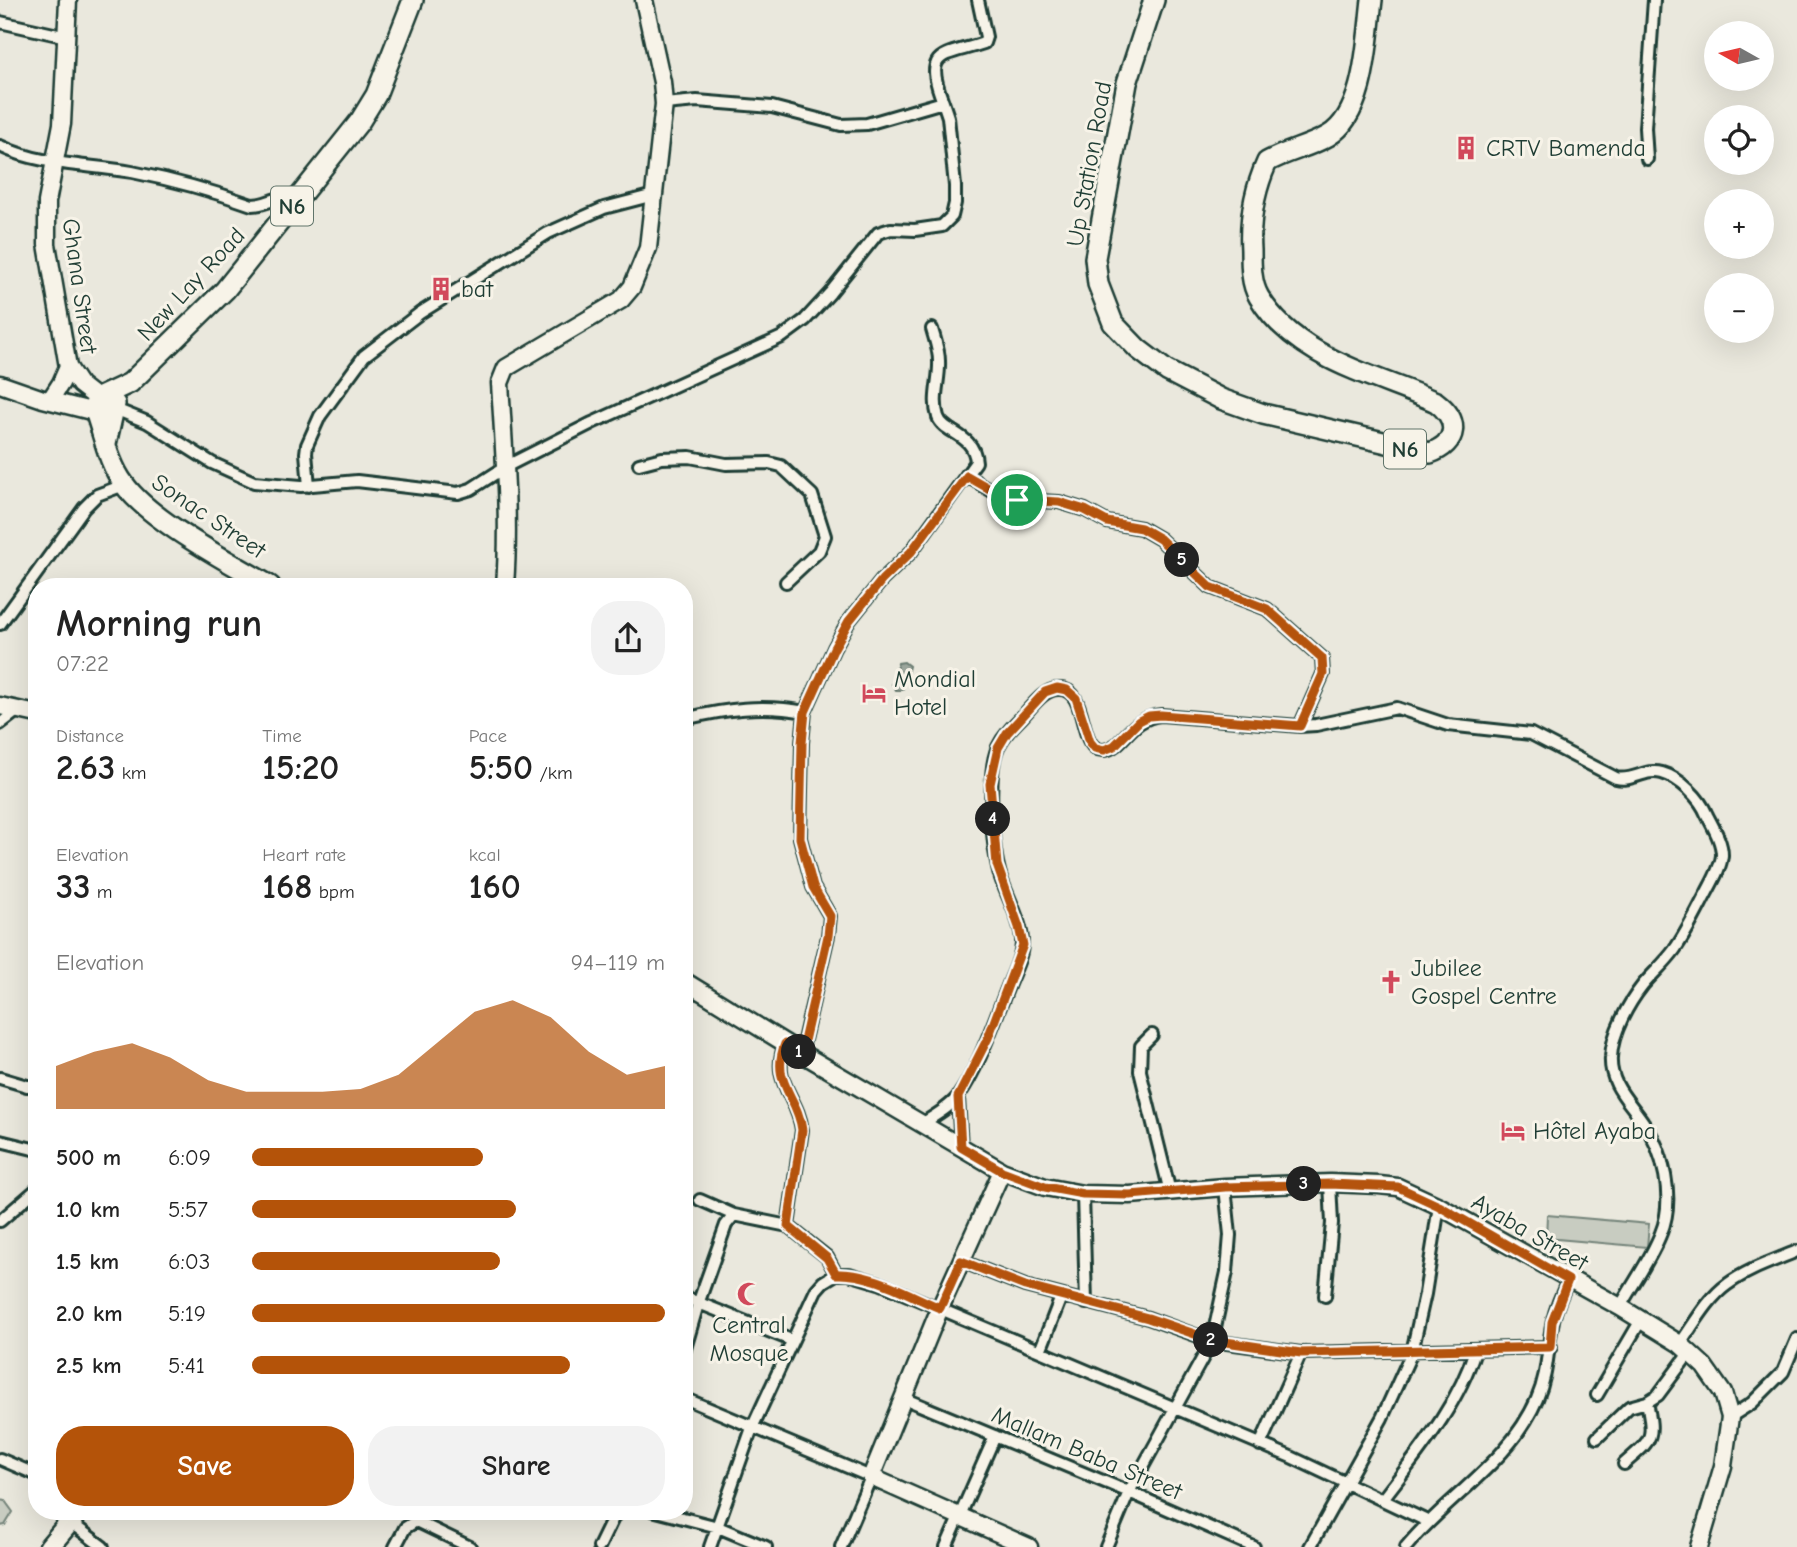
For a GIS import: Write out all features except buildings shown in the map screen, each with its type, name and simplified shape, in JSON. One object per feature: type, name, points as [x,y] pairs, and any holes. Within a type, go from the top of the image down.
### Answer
[{"type":"highway","name":"New Lay Road","points":[[103,407],[225,290],[360,121],[376,95],[413,0]]},
{"type":"highway","name":"Up Station Road","points":[[1154,0],[1127,83],[1095,258],[1098,284],[1113,323],[1138,349],[1167,371],[1221,399],[1297,424],[1430,453],[1443,449],[1451,436],[1449,412],[1436,402],[1344,365],[1303,344],[1277,320],[1258,296],[1252,276],[1250,221],[1258,183],[1267,162],[1329,135],[1346,118],[1359,93],[1372,0]]},
{"type":"highway","name":"Sonac Street","points":[[103,407],[106,445],[124,485],[167,523],[257,578]]},
{"type":"highway","points":[[49,1547],[72,1520]]},
{"type":"street","name":"Ghana Street","points":[[68,0],[62,124],[45,223],[68,366],[80,385],[103,407]]},
{"type":"street","points":[[505,578],[508,524],[507,466],[500,383],[502,374],[506,368],[621,300],[632,287],[648,248],[664,104],[662,82],[644,0]]},
{"type":"street","points":[[0,384],[46,400],[103,407],[147,422],[212,463],[254,482],[279,486],[309,486],[357,481],[458,493],[592,423],[782,337],[805,320],[830,293],[878,233],[891,229],[915,230],[942,226],[952,216],[956,203],[947,117],[934,78],[934,68],[937,60],[946,55],[984,43],[986,37],[978,0]]},
{"type":"street","points":[[1647,159],[1645,128],[1654,0]]},
{"type":"street","points":[[0,22],[68,37]]},
{"type":"street","points":[[664,104],[697,101],[772,107],[841,125],[867,124],[943,102]]},
{"type":"street","points":[[0,146],[31,158],[131,172],[195,187],[252,205],[278,197],[297,200]]},
{"type":"street","points":[[309,486],[307,444],[320,416],[364,356],[420,313],[548,233],[604,208],[654,195]]},
{"type":"street","points":[[801,1054],[828,936],[830,916],[813,887],[800,838],[805,712],[849,621],[882,580],[911,552],[975,466],[974,452],[966,440],[945,425],[938,416],[936,386],[939,361],[932,329]]},
{"type":"street","points":[[46,400],[59,388],[68,366]]},
{"type":"street","points":[[639,464],[662,458],[690,457],[726,464],[769,463],[781,466],[812,495],[825,536],[819,551],[786,582]]},
{"type":"street","points":[[967,476],[1002,496],[1017,500],[1059,502],[1085,510],[1107,522],[1141,528],[1160,539],[1210,587],[1260,605],[1276,615],[1322,658],[1323,674],[1300,726]]},
{"type":"street","points":[[29,578],[97,495],[124,485]]},
{"type":"street","points":[[0,624],[5,609],[28,580]]},
{"type":"street","points":[[922,1124],[958,1097],[988,1038],[1023,945],[997,865],[990,784],[998,748],[1007,733],[1045,692],[1057,688],[1067,690],[1076,698],[1090,742],[1095,748],[1104,750],[1114,746],[1139,721],[1149,716],[1300,726],[1397,708],[1448,725],[1524,732],[1616,778],[1630,779],[1650,771],[1670,776],[1704,807],[1720,844],[1720,865],[1673,951],[1637,994],[1622,1022],[1611,1055],[1615,1084],[1644,1123],[1660,1158],[1666,1186],[1667,1209],[1660,1236],[1620,1307]]},
{"type":"street","points":[[0,706],[28,713]]},
{"type":"street","points":[[693,717],[751,706],[805,712]]},
{"type":"street","points":[[0,724],[18,711]]},
{"type":"street","name":"Ayaba Street","points":[[693,987],[801,1054],[1002,1171],[1045,1187],[1083,1194],[1330,1184],[1398,1187],[1439,1206],[1620,1307],[1685,1348],[1723,1393],[1730,1417]]},
{"type":"street","points":[[1152,1035],[1142,1046],[1140,1071],[1170,1192]]},
{"type":"street","points":[[785,1044],[779,1065],[781,1077],[800,1116],[802,1130],[788,1226]]},
{"type":"street","points":[[0,1078],[28,1086]]},
{"type":"street","points":[[958,1097],[961,1147]]},
{"type":"street","points":[[0,1141],[28,1148]]},
{"type":"street","points":[[841,1547],[940,1308],[1002,1171]]},
{"type":"street","points":[[1325,1296],[1332,1223],[1330,1184]]},
{"type":"street","points":[[1106,1547],[1129,1492],[1212,1340],[1227,1272],[1230,1235],[1225,1187]]},
{"type":"street","points":[[1083,1194],[1086,1303]]},
{"type":"street","points":[[0,1222],[28,1197]]},
{"type":"street","points":[[700,1200],[734,1215],[788,1226],[827,1258],[836,1274]]},
{"type":"street","points":[[1310,1547],[1397,1390],[1412,1352],[1425,1294],[1439,1206]]},
{"type":"street","points":[[693,1321],[726,1225],[734,1215]]},
{"type":"street","points":[[1597,1438],[1629,1407],[1647,1402],[1658,1395],[1717,1294],[1727,1284],[1797,1251]]},
{"type":"street","points":[[961,1261],[1025,1286],[1148,1318],[1212,1340],[1301,1353],[1550,1347]]},
{"type":"street","points":[[710,1547],[752,1428],[791,1340],[816,1290],[836,1274],[849,1274],[879,1283],[940,1308],[1260,1444],[1427,1521]]},
{"type":"street","points":[[1406,1547],[1427,1521],[1491,1466],[1536,1402],[1544,1384],[1552,1322],[1568,1280]]},
{"type":"street","points":[[1040,1351],[1061,1297]]},
{"type":"street","points":[[693,1302],[791,1340]]},
{"type":"street","points":[[1597,1395],[1641,1320]]},
{"type":"street","points":[[1699,1547],[1723,1466],[1730,1417],[1752,1403],[1783,1372],[1797,1339]]},
{"type":"street","points":[[1382,1500],[1462,1386],[1475,1350]]},
{"type":"street","points":[[1260,1444],[1301,1353]]},
{"type":"street","name":"Mallam Baba Street","points":[[903,1398],[1254,1547]]},
{"type":"street","points":[[693,1402],[1029,1547]]},
{"type":"street","points":[[1624,1464],[1648,1442],[1652,1434],[1647,1402]]},
{"type":"street","points":[[946,1547],[995,1436]]},
{"type":"street","points":[[0,1459],[28,1471]]},
{"type":"street","points":[[79,1520],[103,1547]]},
{"type":"street","points":[[599,1547],[612,1520]]},
{"type":"street","points":[[691,1520],[718,1527],[766,1547]]},
{"type":"street","points":[[395,1547],[405,1528],[416,1521],[470,1547]]},
{"type":"shaded area","points":[[904,662],[909,666],[902,690],[896,690],[892,684],[897,666],[898,663]]},
{"type":"shaded area","points":[[1547,1215],[1649,1224],[1647,1247],[1546,1238]]},
{"type":"shaded area","points":[[0,1500],[5,1501],[13,1512],[5,1525],[0,1526]]},
{"type":"place","name":"CRTV Bamenda","points":[[1466,148]]},
{"type":"place","name":"bat","points":[[441,289]]},
{"type":"place","name":"Mondial Hotel","points":[[874,693]]},
{"type":"place","name":"Jubilee Gospel Centre","points":[[1391,982]]},
{"type":"place","name":"Hôtel Ayaba","points":[[1513,1131]]},
{"type":"place","name":"Central Mosque","points":[[749,1294]]},
{"type":"route","points":[[967,476],[993,492],[1017,500],[1059,502],[1085,510],[1107,522],[1141,528],[1160,539],[1210,587],[1260,605],[1276,615],[1322,658],[1323,674],[1300,726],[1149,716],[1139,721],[1114,746],[1104,750],[1095,748],[1090,742],[1076,698],[1067,690],[1057,688],[1045,692],[1007,733],[998,748],[990,784],[997,865],[1023,945],[988,1038],[958,1097],[961,1147],[1002,1171],[1045,1187],[1083,1194],[1130,1195],[1225,1187],[1330,1184],[1398,1187],[1439,1206],[1568,1280],[1552,1322],[1550,1347],[1301,1353],[1212,1340],[1148,1318],[1025,1286],[961,1261],[940,1308],[879,1283],[849,1274],[836,1274],[827,1258],[788,1226],[802,1130],[800,1116],[781,1077],[780,1055],[785,1044],[801,1054],[828,936],[830,916],[813,887],[800,838],[805,712],[849,621],[882,580],[911,552],[967,476]]}]
